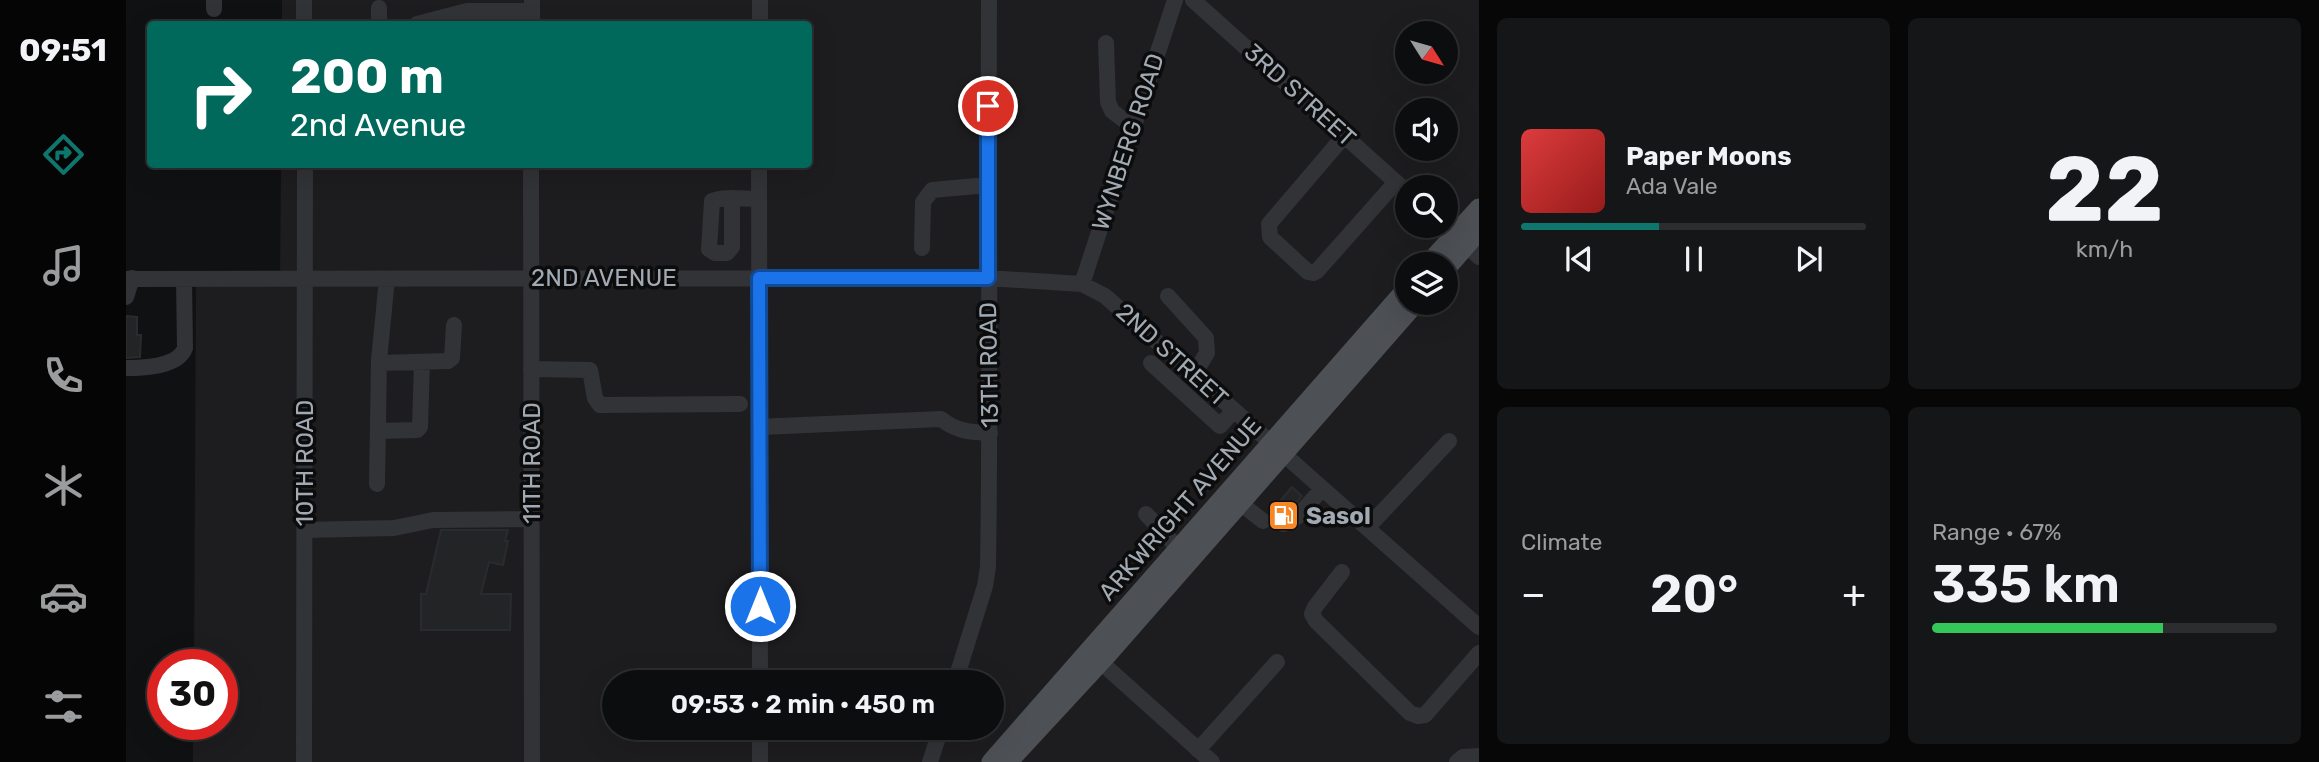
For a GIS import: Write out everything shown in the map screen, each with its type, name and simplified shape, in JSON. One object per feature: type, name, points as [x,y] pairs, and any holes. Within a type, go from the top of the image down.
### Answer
[{"type":"main road","points":[[1445,252],[1464,239],[1479,208]]},
{"type":"main road","name":"ARKWRIGHT AVENUE","points":[[991,762],[1095,657],[1240,503],[1277,448],[1395,303]]},
{"type":"main road","name":"ARKWRIGHT AVENUE","points":[[1008,762],[1095,657],[1179,549],[1404,315]]},
{"type":"street","points":[[304,0],[304,21]]},
{"type":"street","points":[[760,0],[760,21]]},
{"type":"street","name":"13TH ROAD","points":[[959,670],[985,586],[988,567],[989,0]]},
{"type":"street","name":"WYNBERG ROAD","points":[[1082,284],[1175,0]]},
{"type":"street","name":"3RD STREET","points":[[1193,0],[1395,181]]},
{"type":"street","points":[[429,21],[467,11],[532,12]]},
{"type":"street","points":[[1106,43],[1108,102],[1112,111],[1133,127]]},
{"type":"street","points":[[1345,135],[1269,224],[1270,237],[1313,273],[1395,194]]},
{"type":"street","name":"10TH ROAD","points":[[304,762],[305,168]]},
{"type":"street","name":"11TH ROAD","points":[[531,168],[532,762]]},
{"type":"street","points":[[759,168],[760,670]]},
{"type":"street","points":[[922,248],[923,202],[928,194],[937,189],[988,185]]},
{"type":"street","points":[[732,199],[759,199]]},
{"type":"street","name":"2ND AVENUE","points":[[129,279],[988,278],[1082,284]]},
{"type":"street","points":[[126,297],[129,279]]},
{"type":"street","points":[[126,368],[144,368],[152,364],[173,362],[182,356],[184,279]]},
{"type":"street","points":[[377,484],[380,363],[387,279]]},
{"type":"street","name":"2ND STREET","points":[[1082,284],[1105,296],[1479,626]]},
{"type":"street","points":[[1168,296],[1206,338],[1207,353],[1194,374]]},
{"type":"street","points":[[380,363],[447,361],[453,358],[454,325]]},
{"type":"street","points":[[378,431],[417,430],[420,427],[422,362]]},
{"type":"street","points":[[1151,363],[1220,426],[1234,410]]},
{"type":"street","points":[[531,369],[590,370],[595,398],[600,405],[740,404]]},
{"type":"street","points":[[759,427],[942,419],[952,428],[964,432],[990,433]]},
{"type":"street","points":[[1367,528],[1449,441]]},
{"type":"street","points":[[1283,524],[1297,517],[1322,488]]},
{"type":"street","points":[[1240,503],[1263,521]]},
{"type":"street","points":[[1146,514],[1179,549]]},
{"type":"street","points":[[305,530],[394,528],[433,520],[532,519]]},
{"type":"street","points":[[1342,572],[1312,614],[1410,713],[1425,715],[1479,653]]},
{"type":"street","points":[[1095,657],[1212,762]]},
{"type":"street","points":[[1198,750],[1276,662]]},
{"type":"street","points":[[760,740],[760,762]]},
{"type":"street","points":[[930,762],[937,740]]},
{"type":"street","points":[[1457,762],[1463,757],[1479,755]]},
{"type":"shaded area","points":[[282,0],[1479,0],[1479,762],[193,762],[193,740],[238,740],[238,649],[194,649],[196,279],[280,281],[281,168],[812,168],[812,21],[282,21]]},
{"type":"building","points":[[126,316],[137,317],[137,335],[141,335],[140,357],[126,358]]},
{"type":"building","points":[[1292,487],[1302,496],[1291,509],[1278,515],[1273,521],[1270,513]]},
{"type":"building","points":[[441,530],[508,530],[503,565],[489,562],[481,594],[511,594],[510,630],[421,630],[421,594],[426,594]]},
{"type":"place","name":"Sasol","points":[[1283,516]]},
{"type":"route","points":[[760,606],[759,278],[988,278],[988,106]]}]
